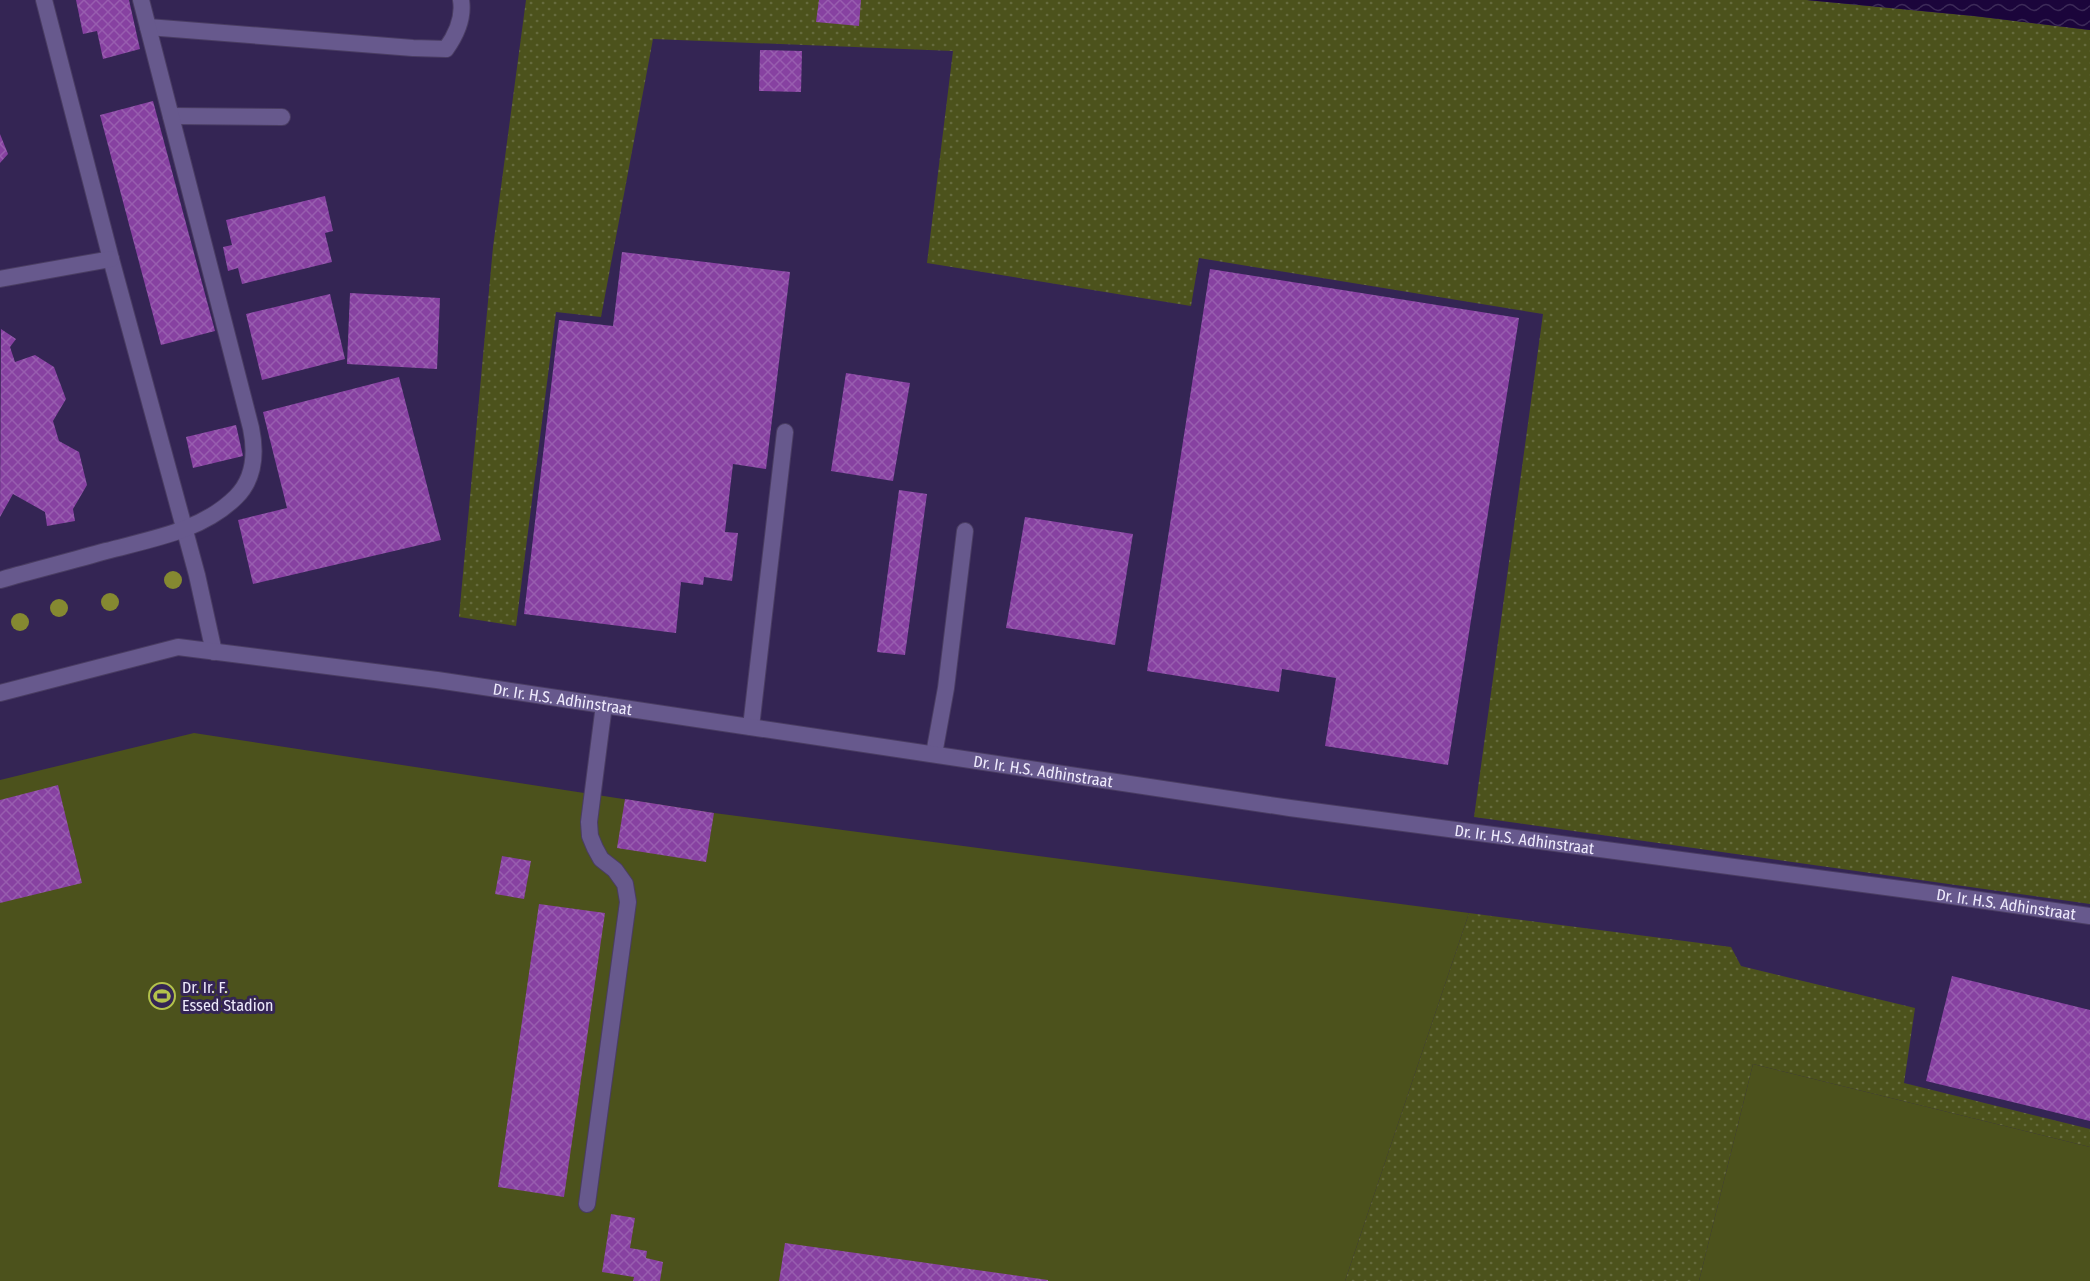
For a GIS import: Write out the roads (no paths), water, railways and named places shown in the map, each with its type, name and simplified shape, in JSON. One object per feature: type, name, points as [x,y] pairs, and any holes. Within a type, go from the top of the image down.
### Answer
[{"type":"street","points":[[44,0],[214,652]]},
{"type":"street","points":[[0,580],[184,530],[224,507],[237,496],[248,481],[253,464],[255,446],[141,0]]},
{"type":"street","points":[[148,27],[446,49],[457,34],[461,0]]},
{"type":"street","points":[[171,116],[282,117]]},
{"type":"street","points":[[0,279],[111,259]]},
{"type":"street","points":[[751,726],[784,432]]},
{"type":"street","points":[[934,754],[946,688],[965,531]]},
{"type":"street","name":"Dr. Ir. H.S. Adhinstraat","points":[[0,693],[178,647],[437,680],[1290,808],[1919,891],[2090,916]]},
{"type":"street","points":[[587,1204],[628,902],[625,884],[615,870],[602,859],[590,836],[589,822],[604,705]]},
{"type":"water","points":[[1807,0],[2090,0],[2090,30],[1974,16]]},
{"type":"place","name":"Dr. Ir. F. Essed Stadion","points":[[162,996]]}]
